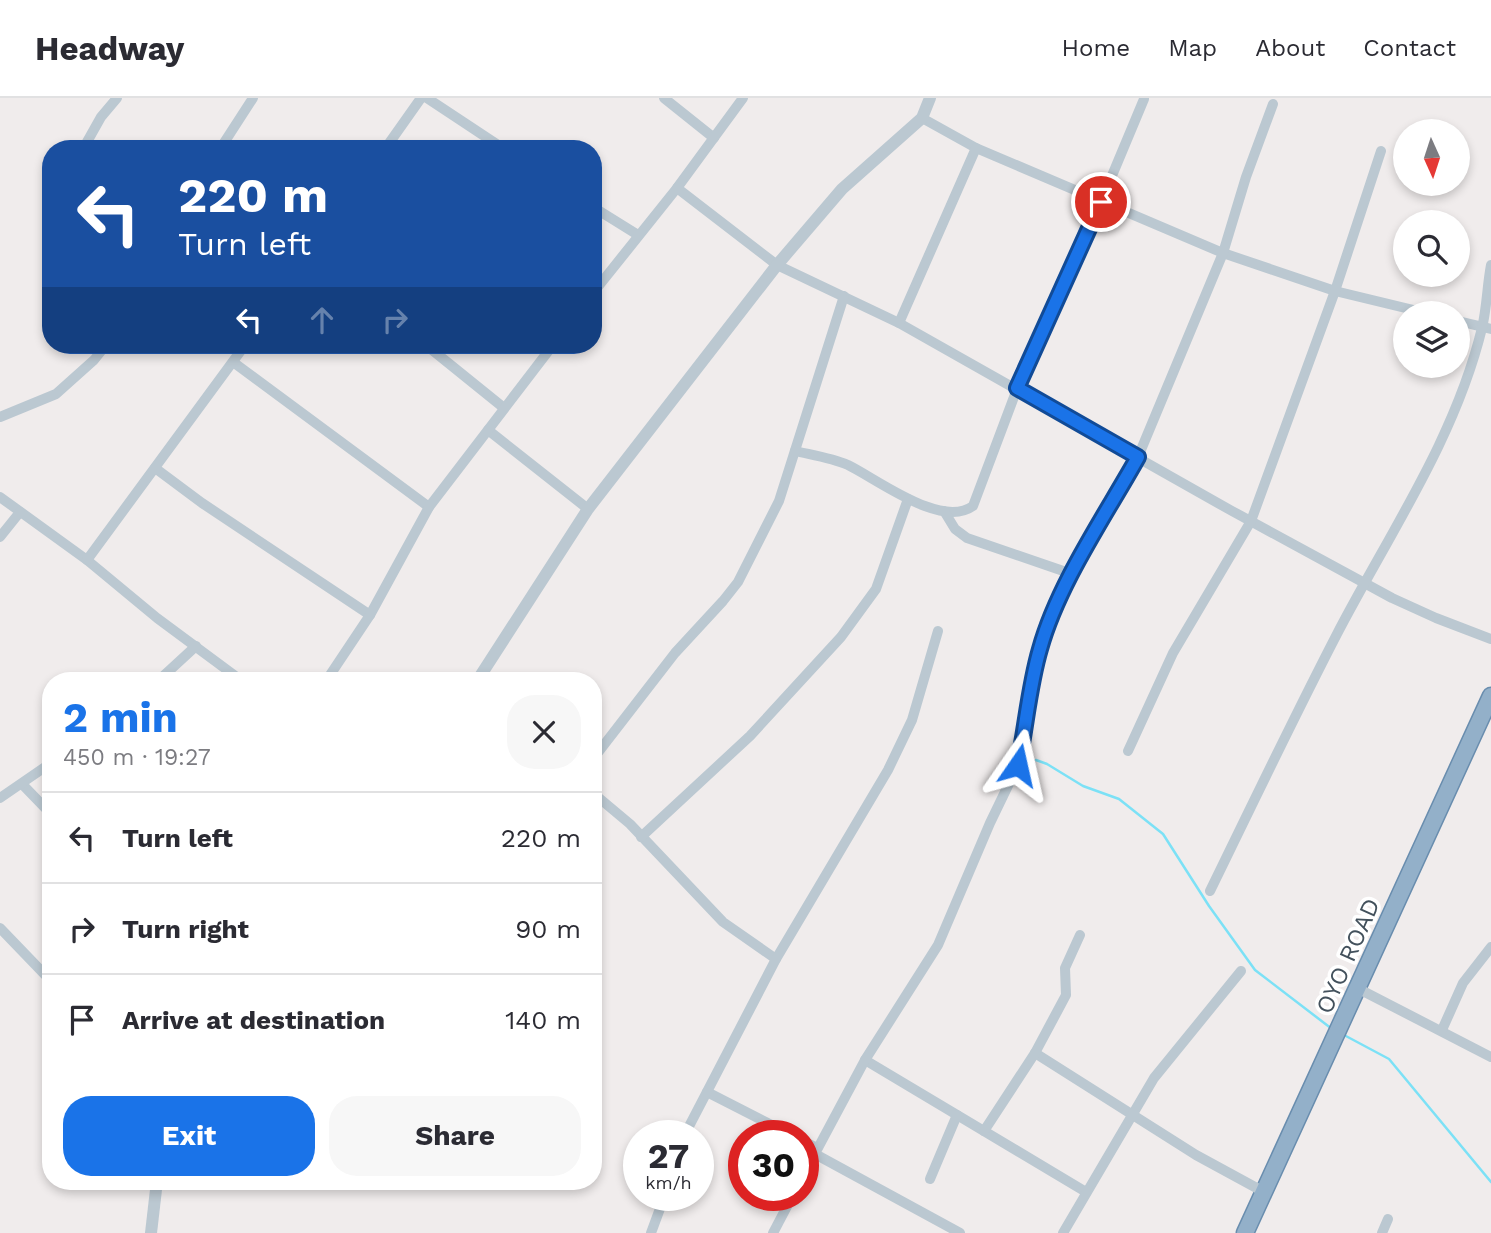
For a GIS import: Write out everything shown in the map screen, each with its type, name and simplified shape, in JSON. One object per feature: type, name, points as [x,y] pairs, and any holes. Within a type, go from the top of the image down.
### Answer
[{"type":"highway","name":"OYO ROAD","points":[[1245,1233],[1491,696]]},
{"type":"street","points":[[88,140],[101,117],[117,98]]},
{"type":"street","points":[[226,140],[253,98]]},
{"type":"street","points":[[393,140],[424,98],[491,140]]},
{"type":"street","points":[[664,98],[714,138]]},
{"type":"street","points":[[602,281],[677,188],[743,98]]},
{"type":"street","points":[[483,672],[588,509],[777,265],[842,189],[922,118],[930,98]]},
{"type":"street","points":[[795,451],[847,465],[908,499],[944,511],[962,511],[972,506],[1017,388],[1144,99]]},
{"type":"street","points":[[819,1145],[865,1060],[938,945],[989,823],[1018,765],[1039,649],[1072,574],[1138,457],[1223,253],[1246,177],[1273,104]]},
{"type":"street","points":[[922,118],[976,148],[1223,253],[1335,291],[1393,305]]},
{"type":"street","points":[[899,323],[976,148]]},
{"type":"street","points":[[1128,751],[1173,653],[1251,521],[1335,291],[1381,151]]},
{"type":"street","points":[[677,188],[777,265],[899,323],[1392,598],[1491,639]]},
{"type":"street","points":[[602,213],[638,235]]},
{"type":"street","points":[[1210,891],[1289,727],[1434,457],[1487,328],[1491,265]]},
{"type":"street","points":[[602,747],[675,653],[738,582],[779,501],[845,296]]},
{"type":"street","points":[[0,417],[56,394],[99,354]]},
{"type":"street","points":[[87,560],[239,354]]},
{"type":"street","points":[[437,354],[504,408]]},
{"type":"street","points":[[332,672],[370,615],[429,507],[546,354]]},
{"type":"street","points":[[233,362],[429,507]]},
{"type":"street","points":[[488,430],[588,509]]},
{"type":"street","points":[[155,468],[370,615]]},
{"type":"street","points":[[0,497],[87,560],[156,618],[231,672]]},
{"type":"street","points":[[641,837],[750,736],[841,637],[876,589],[908,499]]},
{"type":"street","points":[[944,511],[955,528],[967,538],[1072,574]]},
{"type":"street","points":[[0,537],[20,512]]},
{"type":"street","points":[[692,1120],[776,958],[888,770],[912,720],[937,631]]},
{"type":"street","points":[[168,672],[196,646]]},
{"type":"street","points":[[0,798],[42,770]]},
{"type":"street","points":[[22,784],[42,805]]},
{"type":"street","points":[[602,801],[641,837],[723,922],[776,958]]},
{"type":"street","points":[[2,934],[42,972]]},
{"type":"street","points":[[984,1131],[1035,1053],[1066,995],[1065,968],[1080,935]]},
{"type":"street","points":[[1442,1030],[1463,983],[1491,947]]},
{"type":"street","points":[[1063,1233],[1154,1078],[1241,971]]},
{"type":"street","points":[[1357,988],[1491,1057]]},
{"type":"street","points":[[1035,1053],[1196,1155],[1264,1192]]},
{"type":"street","points":[[865,1060],[1086,1192]]},
{"type":"street","points":[[706,1092],[761,1120]]},
{"type":"street","points":[[930,1179],[957,1115]]},
{"type":"street","points":[[819,1153],[960,1233]]},
{"type":"street","points":[[151,1233],[156,1190]]},
{"type":"street","points":[[651,1233],[659,1211]]},
{"type":"street","points":[[773,1233],[785,1211]]},
{"type":"street","points":[[1382,1233],[1388,1219]]},
{"type":"waterway","points":[[1036,760],[1083,786],[1119,799],[1163,834],[1209,906],[1255,970],[1332,1029]]},
{"type":"waterway","points":[[1344,1035],[1389,1059],[1491,1182]]},
{"type":"route","points":[[1018,765],[1039,649],[1072,574],[1138,457],[1017,388],[1101,202]]}]
